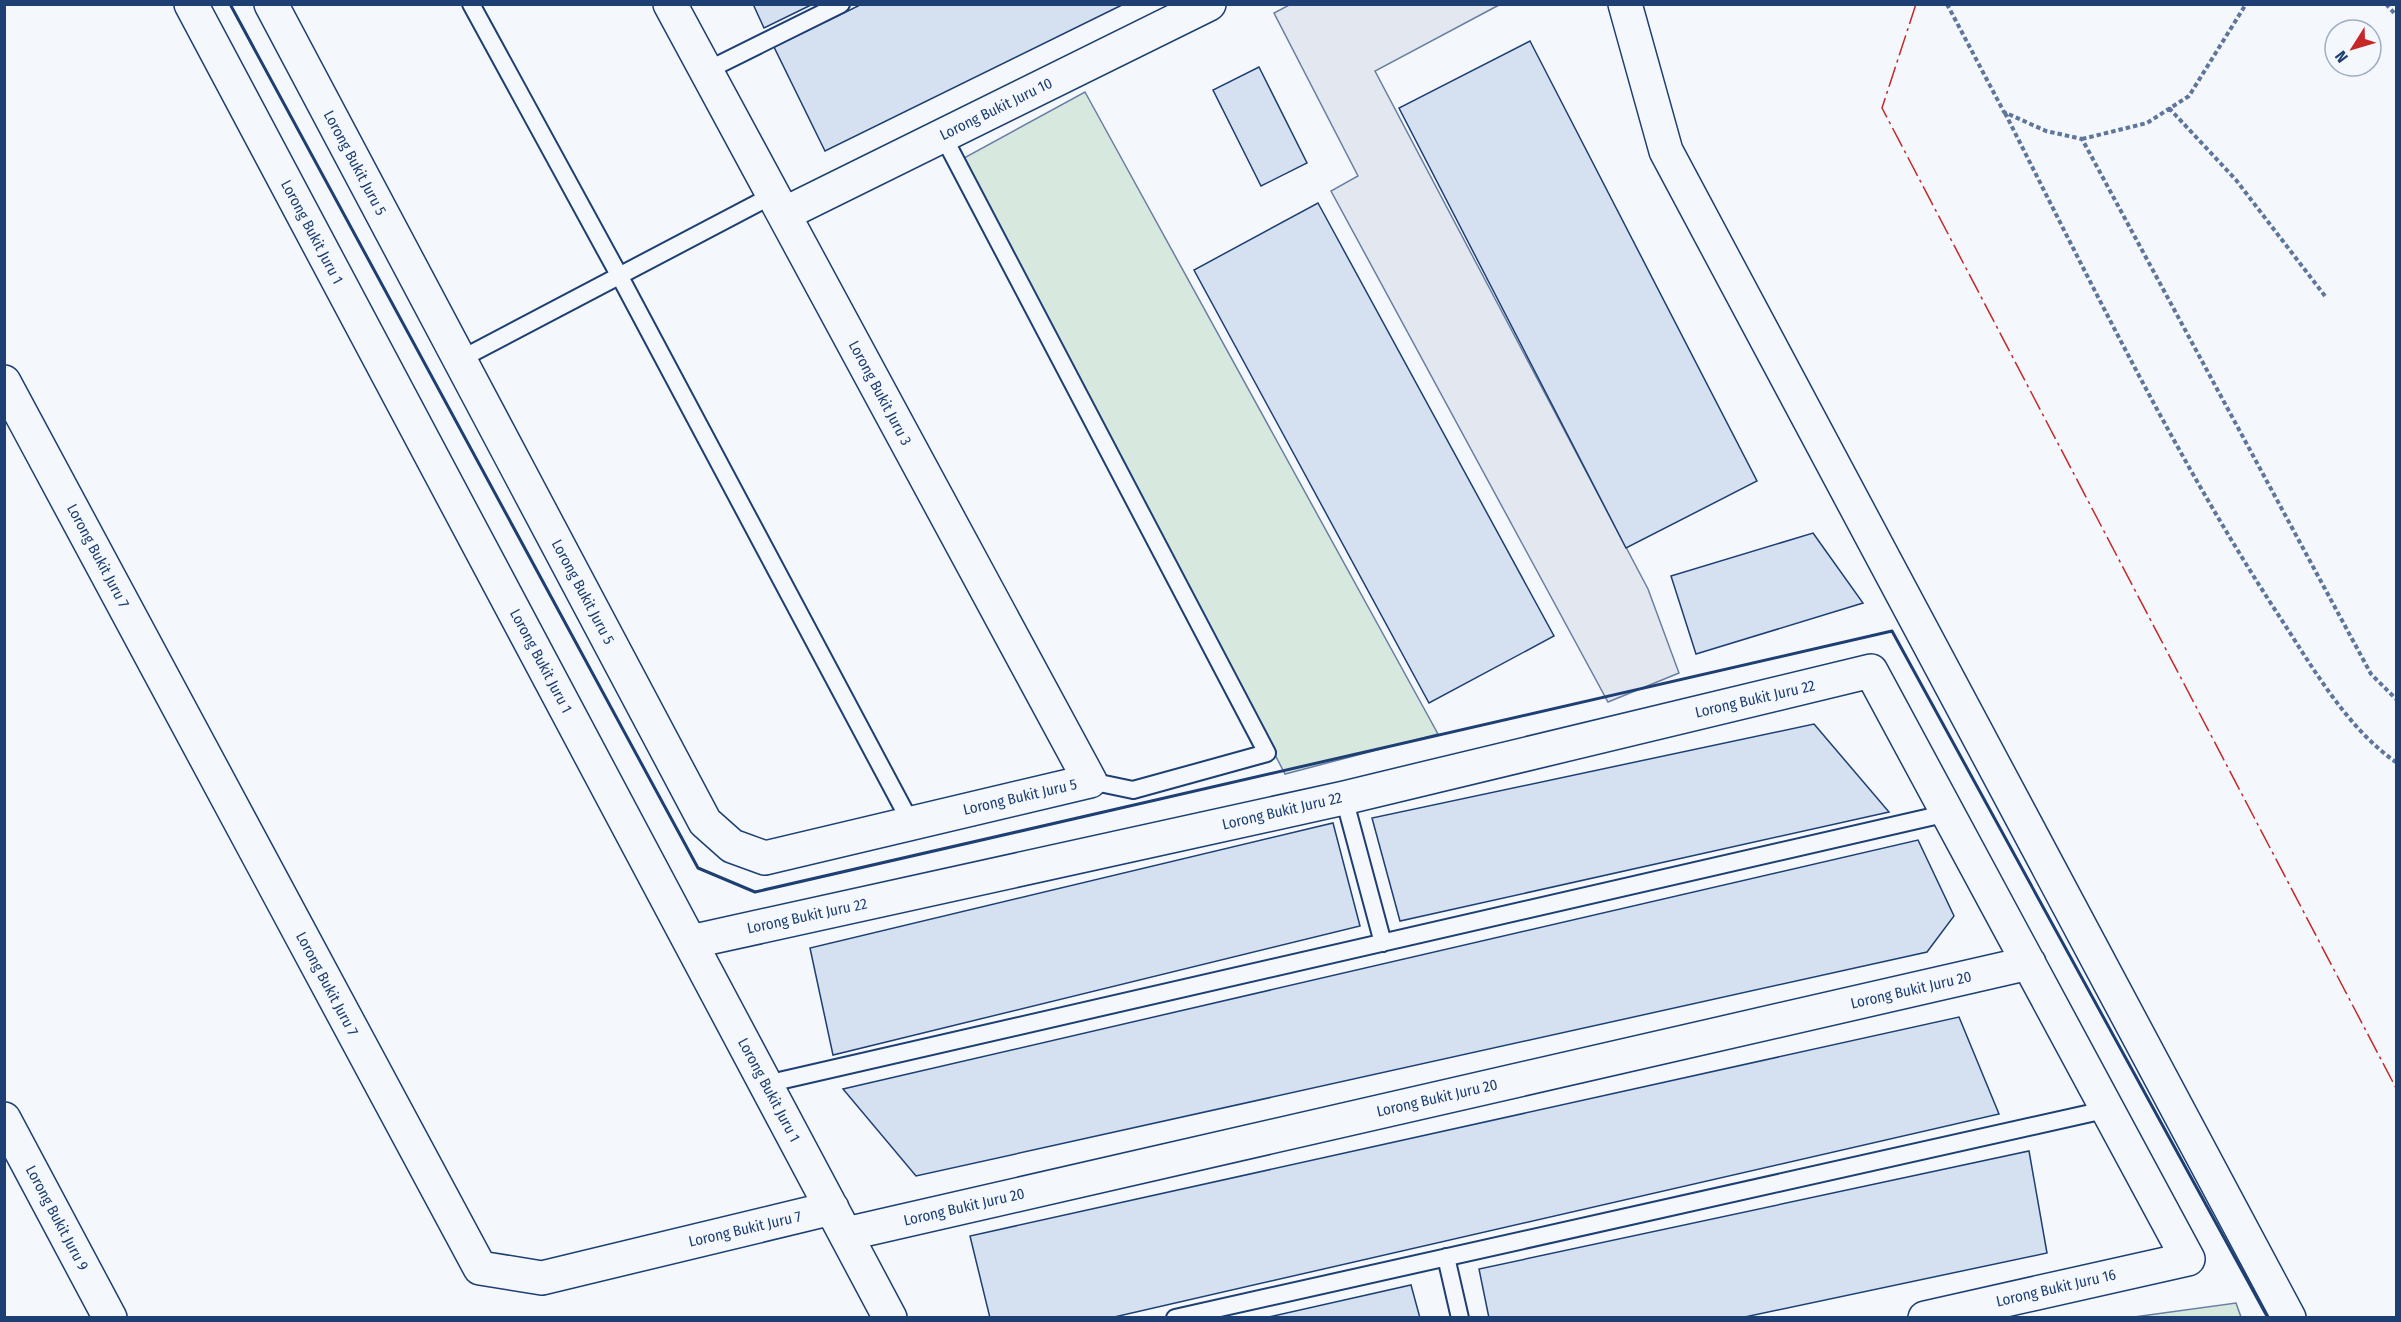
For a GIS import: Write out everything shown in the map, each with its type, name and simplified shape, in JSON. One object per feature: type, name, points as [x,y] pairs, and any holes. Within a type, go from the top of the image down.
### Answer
[{"type":"street","name":"Lorong Bukit Juru 1","points":[[191,4],[890,1317]]},
{"type":"street","name":"Lorong Bukit Juru 5","points":[[271,4],[705,822],[732,846],[765,858],[1090,781]]},
{"type":"street","name":"Lorong Bukit Juru 3","points":[[670,4],[1090,781]]},
{"type":"street","name":"Lorong Bukit Juru 10","points":[[778,204],[943,136],[1209,4]]},
{"type":"street","points":[[1625,4],[1666,152],[2289,1317]]},
{"type":"street","name":"Lorong Bukit Juru 7","points":[[4,382],[480,1268],[542,1278],[839,1221]]},
{"type":"street","name":"Lorong Bukit Juru 22","points":[[690,942],[1344,798],[1871,671],[1948,813]]},
{"type":"street","points":[[1948,813],[2109,1109]]},
{"type":"street","name":"Lorong Bukit Juru 20","points":[[839,1221],[2029,963]]},
{"type":"street","name":"Lorong Bukit Juru 16","points":[[1925,1317],[2188,1259],[2109,1109]]},
{"type":"street","name":"Lorong Bukit Juru 9","points":[[4,1119],[110,1317]]},
{"type":"lane","points":[[471,4],[619,275],[911,823]]},
{"type":"lane","points":[[706,71],[841,4]]},
{"type":"lane","points":[[943,136],[1267,753],[1133,790],[1090,781]]},
{"type":"lane","points":[[459,360],[619,275],[778,204]]},
{"type":"lane","points":[[1344,798],[1383,943]]},
{"type":"lane","points":[[766,1084],[1948,813]]},
{"type":"lane","points":[[1175,1317],[2109,1109]]},
{"type":"lane","points":[[1446,1257],[1460,1317]]},
{"type":"path","points":[[1947,4],[2114,328],[2238,555],[2333,698],[2383,753],[2397,762]]},
{"type":"path","points":[[2004,112],[2046,131],[2082,140],[2147,123],[2189,96],[2246,4]]},
{"type":"path","points":[[2386,4],[2397,15]]},
{"type":"path","points":[[2169,108],[2236,180],[2325,296]]},
{"type":"path","points":[[2082,140],[2371,674],[2397,699]]},
{"type":"shaded area","points":[[1291,4],[1499,5],[1375,71],[1648,589],[1679,673],[1608,702],[1331,191],[1358,176],[1274,13]]},
{"type":"shaded area","points":[[1085,92],[1438,734],[1285,774],[964,158]]},
{"type":"shaded area","points":[[2236,1303],[2241,1317],[2134,1317]]},
{"type":"building","points":[[753,4],[813,4],[764,28]]},
{"type":"building","points":[[862,4],[1124,4],[825,151],[774,47]]},
{"type":"building","points":[[1530,41],[1757,481],[1626,548],[1399,108]]},
{"type":"building","points":[[1259,67],[1307,163],[1261,186],[1213,90]]},
{"type":"building","points":[[1318,203],[1554,636],[1429,703],[1194,270]]},
{"type":"building","points":[[1813,533],[1863,603],[1696,654],[1671,576]]},
{"type":"building","points":[[1814,724],[1889,812],[1400,921],[1372,818]]},
{"type":"building","points":[[1333,823],[1360,926],[833,1055],[810,948]]},
{"type":"building","points":[[1918,840],[1954,916],[1927,952],[916,1176],[843,1089]]},
{"type":"building","points":[[1959,1017],[1999,1114],[1110,1318],[990,1318],[970,1236]]},
{"type":"building","points":[[2029,1151],[2047,1253],[1740,1318],[1489,1318],[1479,1269]]},
{"type":"building","points":[[1411,1285],[1420,1318],[1264,1318]]},
{"type":"wall","points":[[230,4],[698,868],[755,892],[1892,631],[2268,1318]]},
{"type":"power","points":[[1916,4],[1882,108],[2396,1088]]}]
